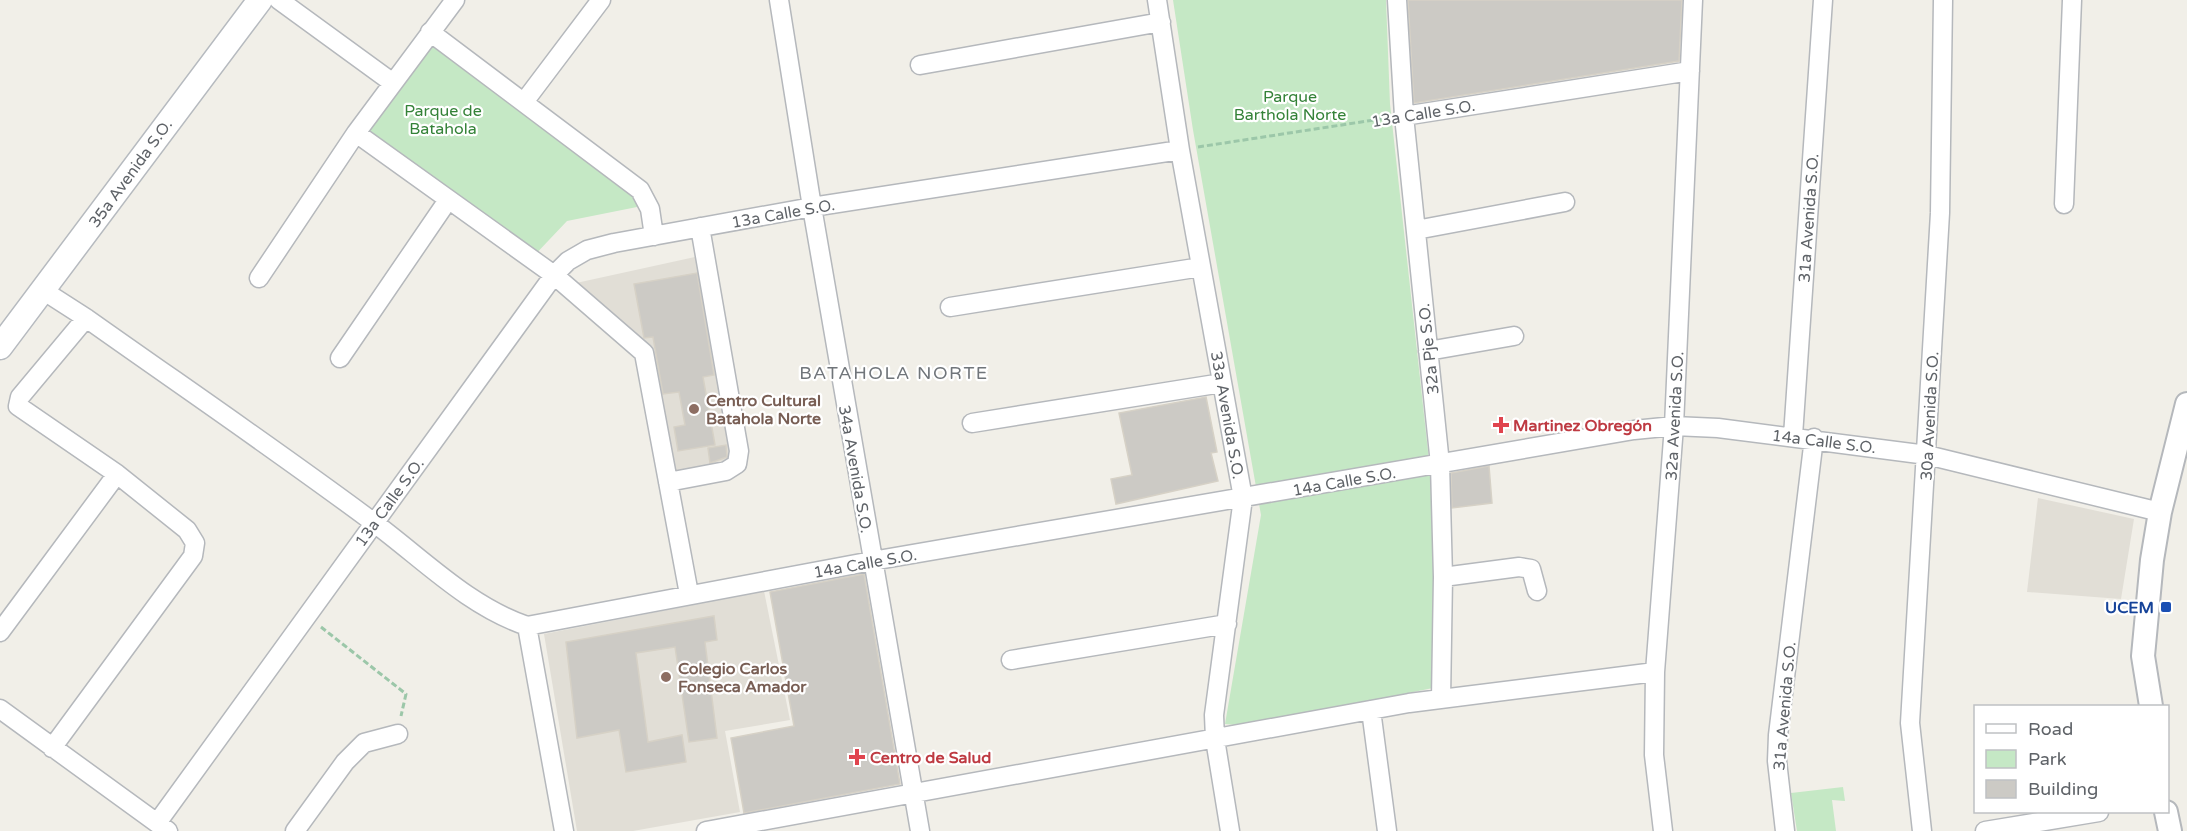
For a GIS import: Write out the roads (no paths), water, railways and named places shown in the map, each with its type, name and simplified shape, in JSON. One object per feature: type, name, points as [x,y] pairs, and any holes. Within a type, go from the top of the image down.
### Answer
[{"type":"main road","name":"35a Avenida S.O.","points":[[0,347],[260,0]]},
{"type":"street","points":[[279,0],[393,83]]},
{"type":"street","points":[[259,278],[356,133],[455,0]]},
{"type":"street","points":[[524,102],[601,0]]},
{"type":"street","name":"34a Avenida S.O.","points":[[779,0],[872,561],[920,831]]},
{"type":"street","name":"33a Avenida S.O.","points":[[1157,0],[1180,150],[1243,498],[1214,715],[1215,739],[1230,831]]},
{"type":"street","name":"32a Pje S.O.","points":[[1397,0],[1404,116],[1440,464],[1443,577],[1441,699]]},
{"type":"street","name":"32a Avenida S.O.","points":[[1663,831],[1654,755],[1655,672],[1674,426],[1693,0]]},
{"type":"street","name":"31a Avenida S.O.","points":[[1792,436],[1823,0]]},
{"type":"street","name":"30a Avenida S.O.","points":[[1922,831],[1910,723],[1928,455],[1940,213],[1943,0]]},
{"type":"street","points":[[2064,204],[2072,0]]},
{"type":"street","points":[[920,64],[1161,22]]},
{"type":"street","points":[[430,32],[640,190],[650,209],[654,236]]},
{"type":"street","name":"13a Calle S.O.","points":[[1404,116],[1690,71]]},
{"type":"street","points":[[356,133],[554,275],[644,352],[689,594]]},
{"type":"street","name":"13a Calle S.O.","points":[[162,827],[308,616],[554,275],[568,261],[586,250],[699,227],[812,207],[1180,150]]},
{"type":"street","points":[[340,358],[448,200]]},
{"type":"street","points":[[1416,231],[1565,202]]},
{"type":"street","points":[[668,482],[726,471],[737,464],[740,450],[699,227]]},
{"type":"street","points":[[950,307],[1201,267]]},
{"type":"street","points":[[44,291],[86,318],[375,523],[479,604],[503,618],[527,626],[564,831]]},
{"type":"street","points":[[51,748],[193,556],[195,543],[187,530],[117,474],[18,406],[20,397],[86,318]]},
{"type":"street","points":[[1428,351],[1514,336]]},
{"type":"street","points":[[972,423],[1222,383]]},
{"type":"street","points":[[2151,705],[2143,656],[2152,560],[2160,512],[2187,404]]},
{"type":"street","name":"14a Calle S.O.","points":[[527,626],[872,561],[1634,430],[1674,426],[1814,438],[1928,455],[2160,512]]},
{"type":"street","name":"31a Avenida S.O.","points":[[1785,831],[1777,761],[1778,735],[1814,438]]},
{"type":"street","points":[[0,632],[117,474]]},
{"type":"street","points":[[1443,577],[1519,567],[1531,569],[1537,591]]},
{"type":"street","points":[[1011,660],[1227,624]]},
{"type":"street","points":[[706,831],[781,824],[914,795],[1371,710],[1655,672]]},
{"type":"street","points":[[0,709],[162,827]]},
{"type":"street","points":[[1371,710],[1387,831]]},
{"type":"street","points":[[295,831],[345,762],[364,743],[398,734]]},
{"type":"street","points":[[1985,831],[2093,813]]},
{"type":"street","points":[[2166,813],[2170,831]]},
{"type":"place","name":"Centro Cultural Batahola Norte","points":[[694,409]]},
{"type":"place","name":"Martinez Obregón","points":[[1501,425]]},
{"type":"place","name":"UCEM","points":[[2166,607]]},
{"type":"place","name":"Colegio Carlos Fonseca Amador","points":[[666,677]]},
{"type":"place","name":"Centro de Salud","points":[[857,757]]},
{"type":"district","name":"BATAHOLA NORTE","points":[[894,373]]},
{"type":"park label","name":"Parque Barthola Norte","points":[[1290,105]]},
{"type":"park label","name":"Parque de Batahola","points":[[443,119]]}]
